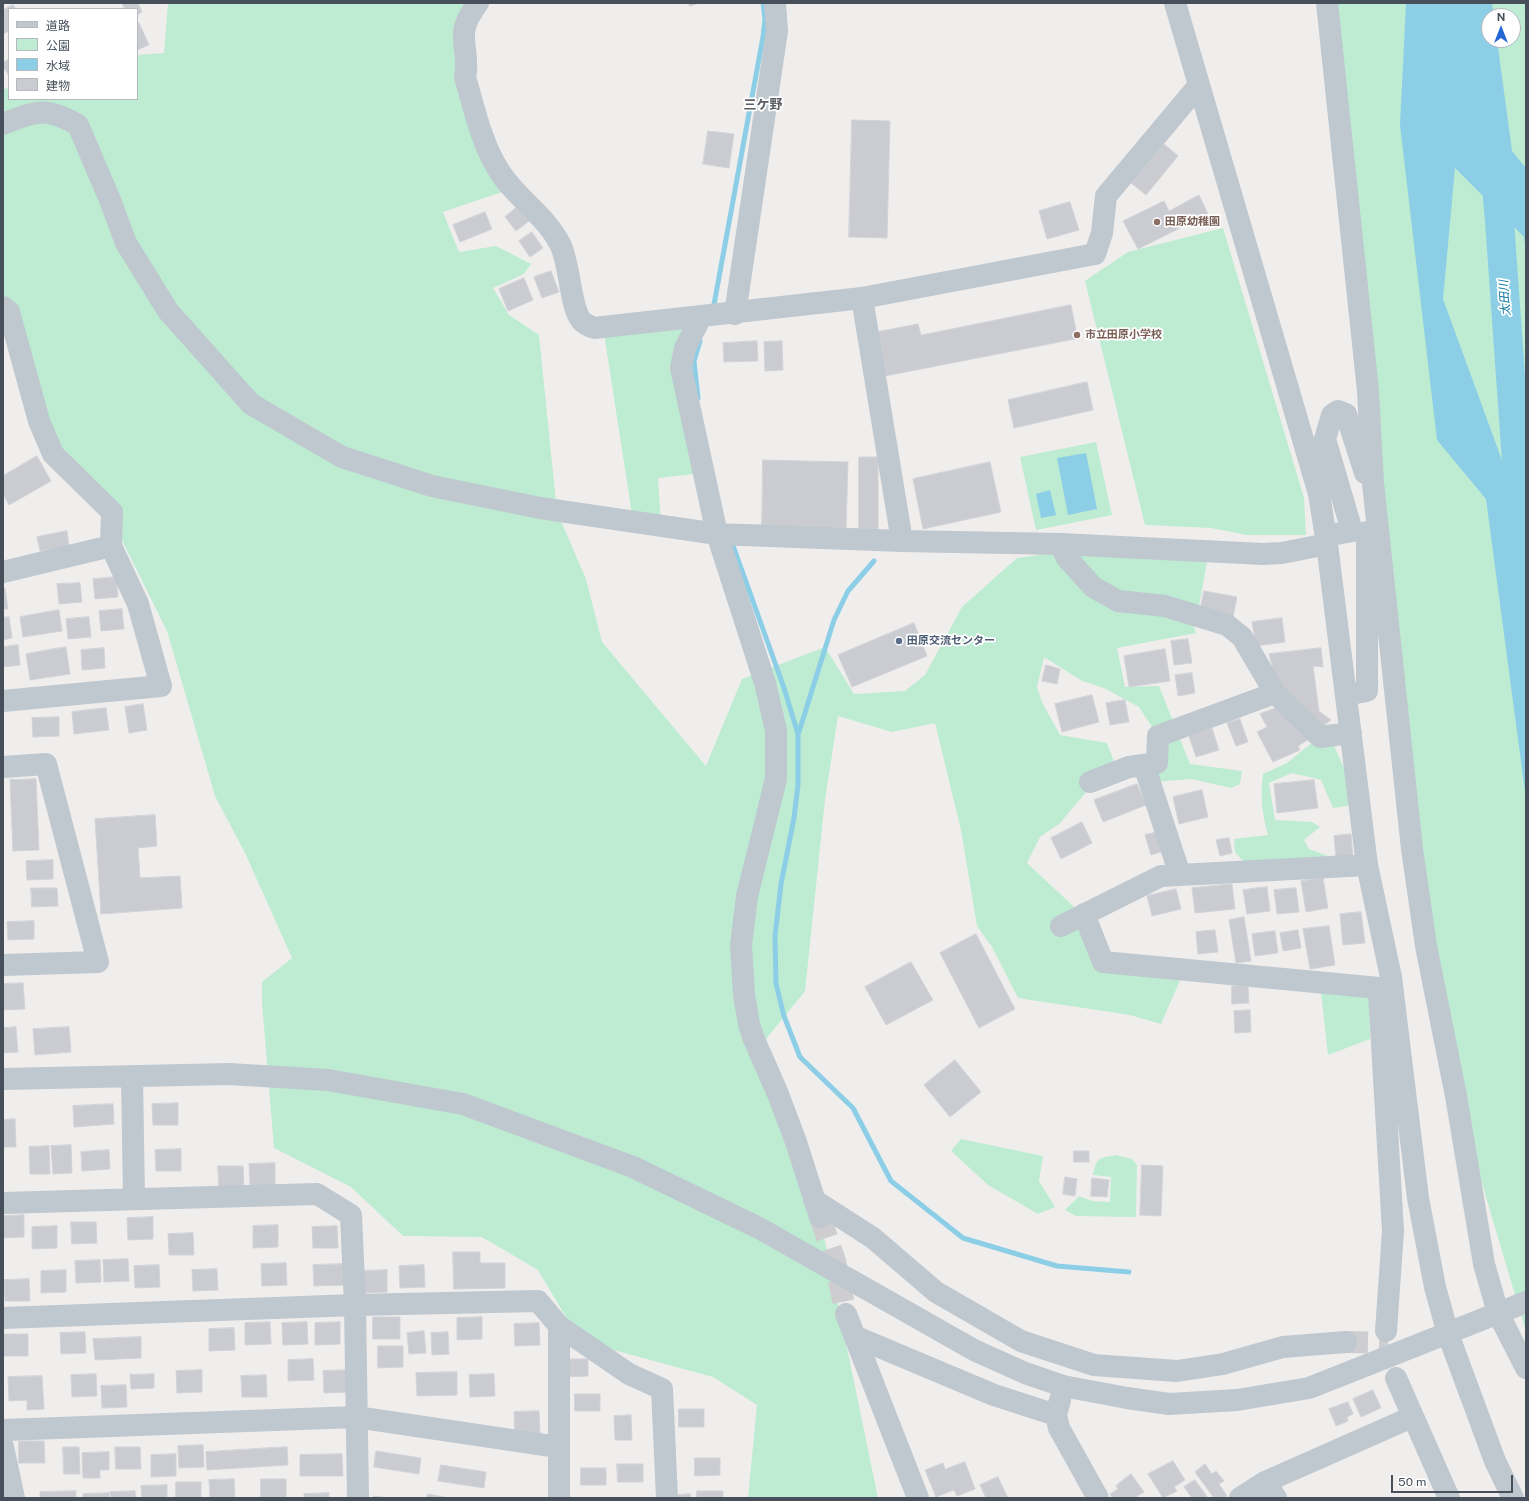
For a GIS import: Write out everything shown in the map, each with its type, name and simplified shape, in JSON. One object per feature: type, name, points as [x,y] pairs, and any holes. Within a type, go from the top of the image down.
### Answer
[{"type":"street","points":[[478,3],[471,14],[464,32],[468,65],[465,77],[487,146],[498,170],[544,221],[560,244],[567,266],[577,314],[581,322],[594,328],[735,314],[862,298],[1095,254],[1102,233],[1106,196],[1199,85]]},
{"type":"street","points":[[735,314],[777,31],[775,3]]},
{"type":"street","points":[[1175,3],[1319,494],[1327,540],[1367,865],[1391,977],[1418,1198],[1435,1287],[1448,1334],[1495,1461],[1513,1498]]},
{"type":"street","points":[[1327,3],[1368,391],[1373,483],[1412,849],[1426,946],[1456,1096],[1484,1264],[1498,1313],[1526,1368]]},
{"type":"street","points":[[3,124],[30,113],[43,112],[67,118],[78,125],[110,200],[126,243],[168,311],[251,404],[277,421],[342,457],[432,486],[540,508],[717,534],[902,541],[1060,544],[1263,554],[1282,553],[1352,531],[1325,439],[1332,415],[1338,411],[1346,414],[1364,471],[1373,483],[1368,508],[1367,691],[1346,695]]},
{"type":"street","points":[[862,298],[902,541]]},
{"type":"street","points":[[3,307],[9,312],[39,421],[53,454],[112,512],[111,546],[138,604],[161,686],[3,701]]},
{"type":"street","points":[[701,317],[685,348],[681,368],[717,534],[766,683],[776,730],[776,779],[747,896],[741,945],[744,995],[752,1037],[778,1094],[817,1208],[873,1238],[936,1292],[1022,1341],[1094,1365],[1177,1372],[1223,1364],[1283,1347],[1346,1342]]},
{"type":"street","points":[[1060,544],[1067,558],[1093,587],[1118,601],[1164,606],[1227,625],[1242,637],[1275,693],[1320,737],[1351,733]]},
{"type":"street","points":[[3,572],[111,546]]},
{"type":"street","points":[[1090,782],[1129,767],[1157,763],[1158,736],[1275,693]]},
{"type":"street","points":[[3,767],[46,764],[98,962],[3,965]]},
{"type":"street","points":[[1144,764],[1180,875]]},
{"type":"street","points":[[1060,926],[1161,876],[1367,865]]},
{"type":"street","points":[[1084,914],[1103,962],[1379,988]]},
{"type":"street","points":[[1385,948],[1379,974],[1379,988],[1393,1231],[1386,1331]]},
{"type":"street","points":[[3,1079],[229,1074],[328,1080],[463,1104],[633,1167],[759,1228],[974,1350],[1026,1373],[1063,1386],[1128,1398],[1169,1404],[1237,1400],[1309,1388],[1523,1303]]},
{"type":"street","points":[[132,1076],[134,1199]]},
{"type":"street","points":[[3,1203],[317,1194],[351,1215],[355,1305],[358,1498]]},
{"type":"street","points":[[3,1318],[355,1305],[538,1301],[558,1326],[629,1374],[662,1389],[667,1498]]},
{"type":"street","points":[[846,1314],[918,1498]]},
{"type":"street","points":[[558,1326],[559,1498]]},
{"type":"street","points":[[856,1337],[994,1395],[1056,1415]]},
{"type":"street","points":[[1396,1378],[1449,1498]]},
{"type":"street","points":[[1063,1386],[1056,1415],[1059,1428],[1098,1498]]},
{"type":"street","points":[[3,1430],[356,1417],[558,1447]]},
{"type":"street","points":[[1240,1498],[1271,1490],[1412,1417]]},
{"type":"street","points":[[3,1447],[14,1498]]},
{"type":"green space","points":[[168,3],[476,3],[465,77],[514,188],[443,212],[459,252],[496,246],[531,264],[524,274],[493,288],[509,315],[539,335],[557,512],[586,579],[602,642],[706,766],[742,679],[825,647],[854,694],[905,691],[925,675],[962,607],[1017,558],[1053,553],[1208,556],[1197,617],[1190,615],[1196,633],[1117,648],[1125,687],[1159,686],[1190,764],[1242,771],[1240,784],[1231,788],[1191,779],[1154,782],[1158,736],[1139,707],[1104,688],[1082,681],[1044,657],[1037,687],[1042,702],[1060,735],[1107,743],[1118,772],[1092,785],[1060,823],[1040,837],[1027,863],[1086,918],[1103,962],[1181,978],[1161,1024],[1130,1015],[1018,998],[992,947],[977,926],[961,830],[935,723],[892,732],[838,716],[825,800],[805,991],[758,1049],[820,1217],[878,1498],[748,1498],[757,1405],[713,1377],[580,1341],[538,1270],[482,1237],[403,1236],[351,1187],[274,1148],[262,1002],[262,982],[292,958],[245,853],[215,796],[167,631],[104,504],[45,436],[3,296],[3,89],[8,88],[8,100],[138,100],[138,55],[164,53]]},
{"type":"green space","points":[[1329,3],[1526,3],[1526,1332],[1456,1096],[1413,857]]},
{"type":"green space","points":[[1223,228],[1304,498],[1306,535],[1247,535],[1211,528],[1145,525],[1085,281],[1128,252]]},
{"type":"green space","points":[[698,324],[683,361],[703,473],[658,478],[661,525],[633,521],[603,327]]},
{"type":"green space","points":[[1096,442],[1112,515],[1036,530],[1020,457]]},
{"type":"green space","points":[[1331,739],[1360,804],[1333,808],[1321,780],[1292,773],[1269,783],[1275,820],[1312,822],[1320,827],[1304,840],[1309,849],[1328,856],[1327,867],[1250,869],[1235,852],[1234,839],[1268,835],[1262,804],[1263,774],[1287,763],[1313,742]]},
{"type":"green space","points":[[1321,992],[1369,997],[1370,1039],[1328,1055]]},
{"type":"green space","points":[[961,1139],[1043,1156],[1039,1181],[1055,1207],[1038,1214],[988,1185],[951,1151]]},
{"type":"green space","points":[[1116,1155],[1132,1159],[1137,1165],[1136,1217],[1076,1216],[1065,1210],[1079,1196],[1092,1201],[1110,1202],[1111,1177],[1093,1175],[1097,1162],[1100,1159]]},
{"type":"water","points":[[1406,3],[1492,3],[1493,8],[1481,8],[1481,48],[1498,48],[1512,151],[1526,168],[1526,256],[1524,237],[1455,168],[1443,299],[1526,526],[1526,799],[1486,499],[1437,440],[1400,125]]},
{"type":"water","points":[[1086,453],[1097,509],[1068,515],[1057,458]]},
{"type":"water","points":[[1050,490],[1056,515],[1041,518],[1036,494]]},
{"type":"building","points":[[122,3],[138,3],[142,12],[138,14],[138,8],[124,8]]},
{"type":"building","points":[[689,3],[700,3],[690,6]]},
{"type":"building","points":[[13,5],[15,8],[8,8],[8,32],[3,34],[3,10]]},
{"type":"building","points":[[138,24],[149,45],[138,50]]},
{"type":"building","points":[[8,60],[8,74],[3,66],[3,63]]},
{"type":"building","points":[[852,120],[890,121],[887,238],[849,237]]},
{"type":"building","points":[[708,131],[734,134],[729,168],[703,164]]},
{"type":"building","points":[[1164,144],[1178,156],[1146,195],[1131,183]]},
{"type":"building","points":[[1199,195],[1208,214],[1138,249],[1123,221],[1164,201],[1169,211]]},
{"type":"building","points":[[1070,202],[1079,230],[1047,239],[1039,211]]},
{"type":"building","points":[[517,207],[529,221],[516,231],[505,217]]},
{"type":"building","points":[[485,212],[492,229],[460,242],[453,225]]},
{"type":"building","points":[[532,232],[543,248],[530,257],[519,241]]},
{"type":"building","points":[[551,271],[559,292],[542,298],[534,277]]},
{"type":"building","points":[[524,278],[533,300],[508,311],[499,289]]},
{"type":"building","points":[[1071,305],[1077,335],[1080,338],[885,376],[876,332],[918,324],[921,335]]},
{"type":"building","points":[[757,341],[758,361],[724,362],[723,343]]},
{"type":"building","points":[[782,341],[783,370],[765,371],[764,342]]},
{"type":"building","points":[[1087,382],[1093,410],[1014,428],[1008,400]]},
{"type":"building","points":[[37,456],[51,481],[9,505],[3,494],[3,476]]},
{"type":"building","points":[[859,457],[878,457],[878,529],[859,529]]},
{"type":"building","points":[[763,460],[848,462],[846,528],[762,526]]},
{"type":"building","points":[[990,462],[1001,512],[923,529],[913,479]]},
{"type":"building","points":[[67,531],[69,546],[40,551],[37,537]]},
{"type":"building","points":[[116,577],[118,597],[95,599],[93,579]]},
{"type":"building","points":[[80,583],[82,602],[59,604],[57,584]]},
{"type":"building","points":[[3,588],[5,588],[8,609],[3,609]]},
{"type":"building","points":[[1204,591],[1237,597],[1233,617],[1200,612]]},
{"type":"building","points":[[122,609],[124,629],[101,631],[99,611]]},
{"type":"building","points":[[59,610],[62,631],[23,637],[20,617]]},
{"type":"building","points":[[9,617],[12,638],[3,640],[3,618]]},
{"type":"building","points":[[89,617],[91,637],[68,639],[66,619]]},
{"type":"building","points":[[1282,618],[1285,642],[1256,646],[1252,622]]},
{"type":"building","points":[[914,623],[927,656],[852,687],[838,655]]},
{"type":"building","points":[[1188,639],[1192,663],[1174,665],[1171,641]]},
{"type":"building","points":[[18,645],[20,665],[3,667],[3,647]]},
{"type":"building","points":[[66,647],[70,674],[30,680],[26,654]]},
{"type":"building","points":[[104,648],[105,668],[82,670],[81,650]]},
{"type":"building","points":[[1321,648],[1323,667],[1313,666],[1319,711],[1331,720],[1319,729],[1278,687],[1269,654]]},
{"type":"building","points":[[1165,649],[1170,681],[1129,687],[1124,656]]},
{"type":"building","points":[[1046,665],[1060,669],[1057,684],[1042,681]]},
{"type":"building","points":[[1192,673],[1195,693],[1178,696],[1175,675]]},
{"type":"building","points":[[1092,695],[1099,722],[1062,732],[1055,704]]},
{"type":"building","points":[[1125,700],[1129,722],[1110,725],[1106,703]]},
{"type":"building","points":[[143,704],[147,730],[129,733],[125,707]]},
{"type":"building","points":[[1279,707],[1309,739],[1298,746],[1300,750],[1273,762],[1257,732],[1267,727],[1260,714]]},
{"type":"building","points":[[106,708],[109,730],[74,734],[72,712]]},
{"type":"building","points":[[59,717],[59,736],[33,737],[32,718]]},
{"type":"building","points":[[1240,719],[1248,742],[1236,746],[1227,723]]},
{"type":"building","points":[[1212,728],[1219,750],[1196,757],[1189,736]]},
{"type":"building","points":[[36,779],[39,850],[13,851],[10,780]]},
{"type":"building","points":[[1314,780],[1318,808],[1277,813],[1274,784]]},
{"type":"building","points":[[1137,784],[1146,805],[1103,822],[1094,800]]},
{"type":"building","points":[[1202,790],[1208,817],[1179,824],[1173,797]]},
{"type":"building","points":[[155,815],[157,846],[138,848],[140,878],[180,876],[182,908],[101,914],[95,819]]},
{"type":"building","points":[[1082,822],[1092,843],[1061,859],[1051,838]]},
{"type":"building","points":[[1158,832],[1164,851],[1151,855],[1145,835]]},
{"type":"building","points":[[1351,834],[1353,857],[1336,859],[1334,836]]},
{"type":"building","points":[[1229,838],[1232,853],[1220,856],[1216,840]]},
{"type":"building","points":[[53,860],[53,879],[27,880],[26,861]]},
{"type":"building","points":[[1323,878],[1328,908],[1306,912],[1301,881]]},
{"type":"building","points":[[1232,884],[1235,909],[1195,913],[1192,888]]},
{"type":"building","points":[[1267,887],[1270,911],[1247,914],[1243,890]]},
{"type":"building","points":[[31,888],[57,888],[58,906],[32,907]]},
{"type":"building","points":[[1296,888],[1299,912],[1277,914],[1274,890]]},
{"type":"building","points":[[1176,889],[1181,909],[1152,916],[1147,896]]},
{"type":"building","points":[[1361,912],[1365,943],[1343,945],[1340,914]]},
{"type":"building","points":[[1244,917],[1251,961],[1236,963],[1229,920]]},
{"type":"building","points":[[34,921],[34,939],[8,940],[7,922]]},
{"type":"building","points":[[1329,926],[1335,965],[1310,969],[1303,929]]},
{"type":"building","points":[[1215,930],[1218,952],[1198,954],[1196,932]]},
{"type":"building","points":[[1298,930],[1301,948],[1283,951],[1280,933]]},
{"type":"building","points":[[1275,931],[1278,953],[1255,956],[1252,934]]},
{"type":"building","points":[[976,934],[1015,1009],[979,1028],[940,953]]},
{"type":"building","points":[[911,962],[933,1000],[886,1025],[865,987]]},
{"type":"building","points":[[23,983],[25,1009],[3,1010],[3,984]]},
{"type":"building","points":[[1232,986],[1248,986],[1249,1003],[1232,1004]]},
{"type":"building","points":[[1250,1010],[1251,1032],[1235,1033],[1234,1011]]},
{"type":"building","points":[[16,1027],[18,1052],[3,1053],[3,1028]]},
{"type":"building","points":[[69,1027],[71,1052],[35,1055],[33,1029]]},
{"type":"building","points":[[955,1060],[981,1092],[950,1117],[924,1085]]},
{"type":"building","points":[[178,1103],[178,1125],[153,1125],[152,1104]]},
{"type":"building","points":[[113,1104],[114,1124],[74,1127],[73,1106]]},
{"type":"building","points":[[15,1119],[16,1147],[3,1147],[3,1120]]},
{"type":"building","points":[[71,1145],[72,1173],[53,1174],[51,1146]]},
{"type":"building","points":[[49,1146],[50,1174],[30,1174],[29,1147]]},
{"type":"building","points":[[181,1149],[181,1171],[156,1171],[155,1150]]},
{"type":"building","points":[[109,1150],[110,1169],[82,1171],[81,1152]]},
{"type":"building","points":[[1074,1151],[1089,1151],[1089,1162],[1074,1162]]},
{"type":"building","points":[[275,1163],[275,1185],[250,1186],[249,1164]]},
{"type":"building","points":[[1142,1165],[1163,1166],[1161,1216],[1140,1215]]},
{"type":"building","points":[[218,1166],[243,1166],[244,1187],[219,1188]]},
{"type":"building","points":[[1065,1177],[1077,1179],[1075,1196],[1063,1194]]},
{"type":"building","points":[[1092,1178],[1109,1180],[1107,1197],[1091,1196]]},
{"type":"building","points":[[24,1215],[24,1237],[3,1238],[3,1216]]},
{"type":"building","points":[[153,1217],[153,1239],[128,1240],[127,1218]]},
{"type":"building","points":[[71,1222],[96,1222],[97,1243],[72,1244]]},
{"type":"building","points":[[278,1225],[278,1247],[253,1248],[253,1226]]},
{"type":"building","points":[[57,1226],[57,1248],[32,1249],[32,1227]]},
{"type":"building","points":[[337,1226],[338,1248],[313,1248],[312,1227]]},
{"type":"building","points":[[193,1233],[194,1255],[169,1255],[168,1234]]},
{"type":"building","points":[[453,1252],[480,1252],[480,1263],[505,1263],[505,1288],[454,1289]]},
{"type":"building","points":[[128,1259],[129,1281],[104,1282],[103,1260]]},
{"type":"building","points":[[100,1260],[101,1282],[76,1283],[75,1261]]},
{"type":"building","points":[[286,1263],[287,1285],[262,1286],[261,1264]]},
{"type":"building","points":[[343,1264],[344,1285],[314,1286],[313,1265]]},
{"type":"building","points":[[159,1265],[160,1287],[135,1288],[134,1266]]},
{"type":"building","points":[[424,1265],[425,1287],[400,1288],[399,1266]]},
{"type":"building","points":[[217,1269],[218,1290],[193,1291],[192,1270]]},
{"type":"building","points":[[66,1270],[66,1292],[41,1293],[41,1271]]},
{"type":"building","points":[[387,1270],[387,1292],[362,1293],[361,1271]]},
{"type":"building","points":[[29,1279],[30,1301],[5,1301],[4,1280]]},
{"type":"building","points":[[373,1317],[400,1317],[400,1339],[373,1339]]},
{"type":"building","points":[[482,1317],[482,1339],[457,1340],[457,1318]]},
{"type":"building","points":[[270,1322],[271,1344],[245,1345],[245,1323]]},
{"type":"building","points":[[307,1322],[308,1344],[283,1345],[282,1323]]},
{"type":"building","points":[[340,1322],[340,1344],[315,1345],[315,1323]]},
{"type":"building","points":[[539,1323],[540,1345],[515,1346],[514,1324]]},
{"type":"building","points":[[234,1328],[235,1350],[209,1351],[209,1329]]},
{"type":"building","points":[[424,1331],[426,1353],[409,1354],[407,1333]]},
{"type":"building","points":[[85,1332],[86,1353],[61,1354],[60,1333]]},
{"type":"building","points":[[448,1332],[449,1354],[432,1355],[431,1333]]},
{"type":"building","points":[[3,1334],[28,1334],[28,1356],[3,1356]]},
{"type":"building","points":[[141,1337],[141,1358],[95,1360],[93,1339]]},
{"type":"building","points":[[378,1346],[403,1346],[403,1367],[378,1368]]},
{"type":"building","points":[[313,1359],[314,1380],[288,1381],[288,1360]]},
{"type":"building","points":[[563,1359],[588,1359],[588,1376],[563,1377]]},
{"type":"building","points":[[202,1370],[202,1392],[177,1393],[176,1371]]},
{"type":"building","points":[[348,1370],[349,1392],[324,1393],[323,1371]]},
{"type":"building","points":[[457,1372],[457,1395],[417,1396],[416,1373]]},
{"type":"building","points":[[96,1374],[97,1396],[72,1397],[71,1375]]},
{"type":"building","points":[[154,1374],[154,1388],[131,1389],[130,1375]]},
{"type":"building","points":[[494,1374],[495,1396],[470,1397],[469,1375]]},
{"type":"building","points":[[266,1375],[267,1397],[242,1397],[241,1376]]},
{"type":"building","points":[[42,1376],[44,1409],[27,1410],[27,1400],[9,1401],[8,1377]]},
{"type":"building","points":[[126,1385],[127,1407],[102,1408],[101,1386]]},
{"type":"building","points":[[1373,1390],[1381,1408],[1361,1417],[1353,1399]]},
{"type":"building","points":[[575,1394],[600,1394],[600,1411],[575,1411]]},
{"type":"building","points":[[1348,1402],[1353,1414],[1347,1417],[1348,1421],[1336,1426],[1329,1409]]},
{"type":"building","points":[[679,1409],[704,1409],[704,1427],[679,1427]]},
{"type":"building","points":[[539,1411],[540,1433],[515,1434],[514,1412]]},
{"type":"building","points":[[631,1415],[632,1440],[615,1440],[614,1416]]},
{"type":"building","points":[[19,1441],[44,1441],[45,1463],[19,1463]]},
{"type":"building","points":[[203,1445],[204,1467],[179,1468],[178,1446]]},
{"type":"building","points":[[63,1447],[79,1447],[80,1474],[64,1474]]},
{"type":"building","points":[[115,1447],[140,1447],[141,1469],[116,1469]]},
{"type":"building","points":[[287,1447],[288,1465],[207,1470],[206,1452]]},
{"type":"building","points":[[376,1451],[421,1458],[419,1474],[374,1467]]},
{"type":"building","points":[[109,1452],[109,1470],[100,1470],[100,1478],[83,1478],[82,1453]]},
{"type":"building","points":[[176,1454],[176,1476],[151,1477],[151,1455]]},
{"type":"building","points":[[342,1454],[343,1476],[300,1476],[300,1455]]},
{"type":"building","points":[[695,1458],[720,1458],[720,1475],[695,1476]]},
{"type":"building","points":[[1173,1461],[1185,1480],[1174,1487],[1177,1491],[1163,1498],[1148,1474]]},
{"type":"building","points":[[965,1462],[975,1489],[957,1496],[954,1490],[936,1497],[925,1470],[943,1463],[945,1469]]},
{"type":"building","points":[[617,1464],[643,1464],[643,1482],[618,1482]]},
{"type":"building","points":[[1205,1464],[1212,1474],[1216,1471],[1224,1481],[1219,1484],[1227,1496],[1224,1498],[1214,1498],[1195,1472]]},
{"type":"building","points":[[441,1465],[486,1472],[484,1488],[438,1481]]},
{"type":"building","points":[[581,1468],[606,1468],[606,1485],[581,1485]]},
{"type":"building","points":[[1131,1474],[1144,1492],[1134,1498],[1113,1498],[1110,1494],[1118,1489],[1116,1486]]},
{"type":"building","points":[[998,1477],[1008,1498],[986,1498],[980,1485]]},
{"type":"building","points":[[234,1479],[235,1498],[210,1498],[209,1480]]},
{"type":"building","points":[[261,1479],[286,1479],[286,1498],[261,1498]]},
{"type":"building","points":[[1195,1480],[1208,1498],[1192,1498],[1184,1487]]},
{"type":"building","points":[[176,1482],[201,1482],[201,1498],[176,1498]]},
{"type":"building","points":[[167,1485],[167,1498],[142,1498],[141,1486]]},
{"type":"building","points":[[76,1491],[76,1498],[40,1498],[40,1492]]},
{"type":"building","points":[[135,1491],[136,1498],[111,1498],[110,1492]]},
{"type":"building","points":[[697,1491],[723,1491],[723,1498],[697,1498]]},
{"type":"building","points":[[109,1493],[109,1498],[83,1498],[83,1494]]},
{"type":"building","points":[[329,1493],[329,1498],[304,1498],[304,1494]]},
{"type":"building","points":[[428,1494],[449,1498],[427,1498]]},
{"type":"building","points":[[690,1494],[691,1498],[676,1498],[676,1495]]},
{"type":"building","points":[[374,1496],[390,1498],[374,1498]]},
{"type":"waterway","points":[[713,310],[763,37],[765,19],[763,3]]},
{"type":"waterway","name":"太田川","points":[[1495,173],[1526,594]]},
{"type":"waterway","points":[[698,398],[694,361],[700,341]]},
{"type":"waterway","points":[[731,540],[783,685],[798,734]]},
{"type":"waterway","points":[[874,561],[848,591],[834,620],[798,735],[798,785],[794,818],[781,884],[775,936],[776,984],[784,1016],[800,1057],[853,1108],[891,1181],[963,1238],[1057,1266],[1129,1272]]},
{"type":"tunnel","points":[[820,1217],[835,1261],[846,1314]]},
{"type":"tunnel","points":[[1346,1342],[1388,1343]]},
{"type":"place","name":"田原幼稚園","points":[[1157,222]]},
{"type":"place","name":"市立田原小学校","points":[[1077,335]]},
{"type":"place","name":"田原交流センター","points":[[899,641]]},
{"type":"district","name":"三ケ野","points":[[763,105]]}]
